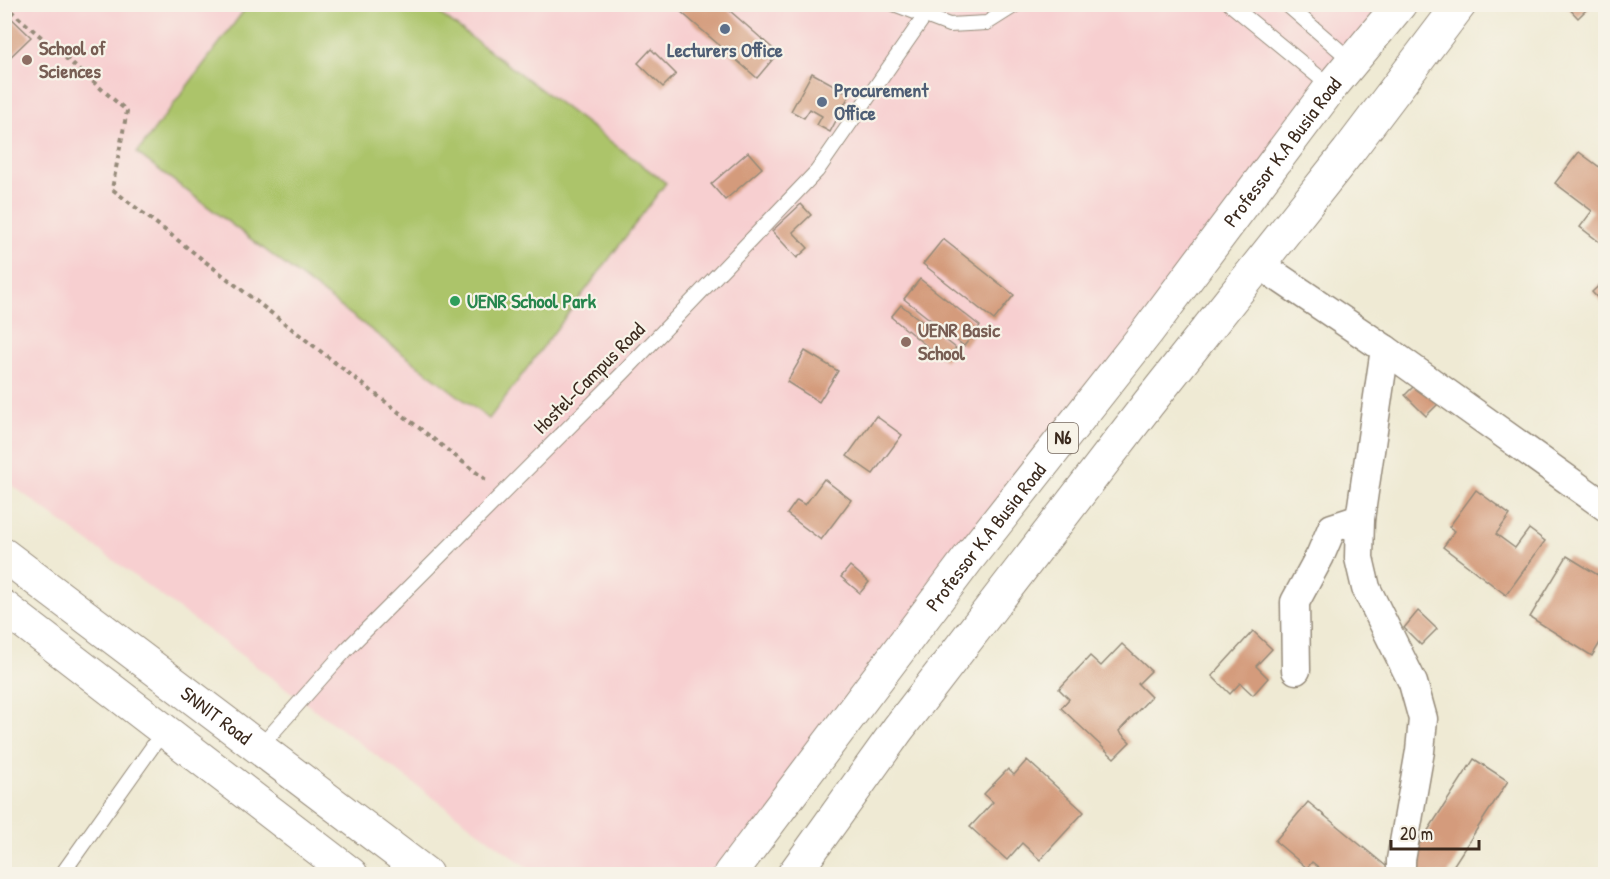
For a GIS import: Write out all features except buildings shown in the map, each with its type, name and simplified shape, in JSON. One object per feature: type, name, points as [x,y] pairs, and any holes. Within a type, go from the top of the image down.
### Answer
[{"type":"main road","name":"Professor K.A Busia Road","points":[[730,874],[967,560],[1147,332],[1331,87],[1400,4]]},
{"type":"main road","name":"N6","points":[[794,874],[898,729],[1148,404],[1348,152],[1460,4]]},
{"type":"main road","points":[[1147,332],[1185,357]]},
{"type":"main road","points":[[1112,377],[1148,404]]},
{"type":"main road","name":"SNNIT Road","points":[[4,555],[426,874]]},
{"type":"main road","points":[[4,607],[351,874]]},
{"type":"street","points":[[1259,264],[1385,349],[1605,507]]},
{"type":"street","points":[[1385,349],[1360,519],[1359,558],[1366,588],[1413,683],[1423,719],[1420,751],[1401,860],[1401,874]]},
{"type":"street","points":[[1296,670],[1295,602],[1332,528],[1360,519]]},
{"type":"lane","points":[[894,4],[949,26],[987,22],[1017,4]]},
{"type":"lane","points":[[1230,4],[1331,87]]},
{"type":"lane","points":[[1286,4],[1353,62]]},
{"type":"lane","name":"Hostel-Campus Road","points":[[259,748],[346,650],[623,373],[818,171],[924,17]]},
{"type":"lane","points":[[62,874],[165,729]]},
{"type":"path","points":[[447,10],[452,4]]},
{"type":"path","points":[[4,5],[127,111],[112,189],[503,493]]},
{"type":"shaded area","points":[[5,5],[1384,5],[729,874],[536,874],[5,480]]},
{"type":"green space","name":"UENR School Park","points":[[248,5],[428,5],[666,183],[489,419],[137,153]]},
{"type":"place","name":"Lecturers Office","points":[[725,29]]},
{"type":"place","name":"School of Sciences","points":[[27,60]]},
{"type":"place","name":"Procurement Office","points":[[822,102]]},
{"type":"place","name":"UENR School Park","points":[[455,301]]},
{"type":"place","name":"UENR Basic School","points":[[906,342]]}]
